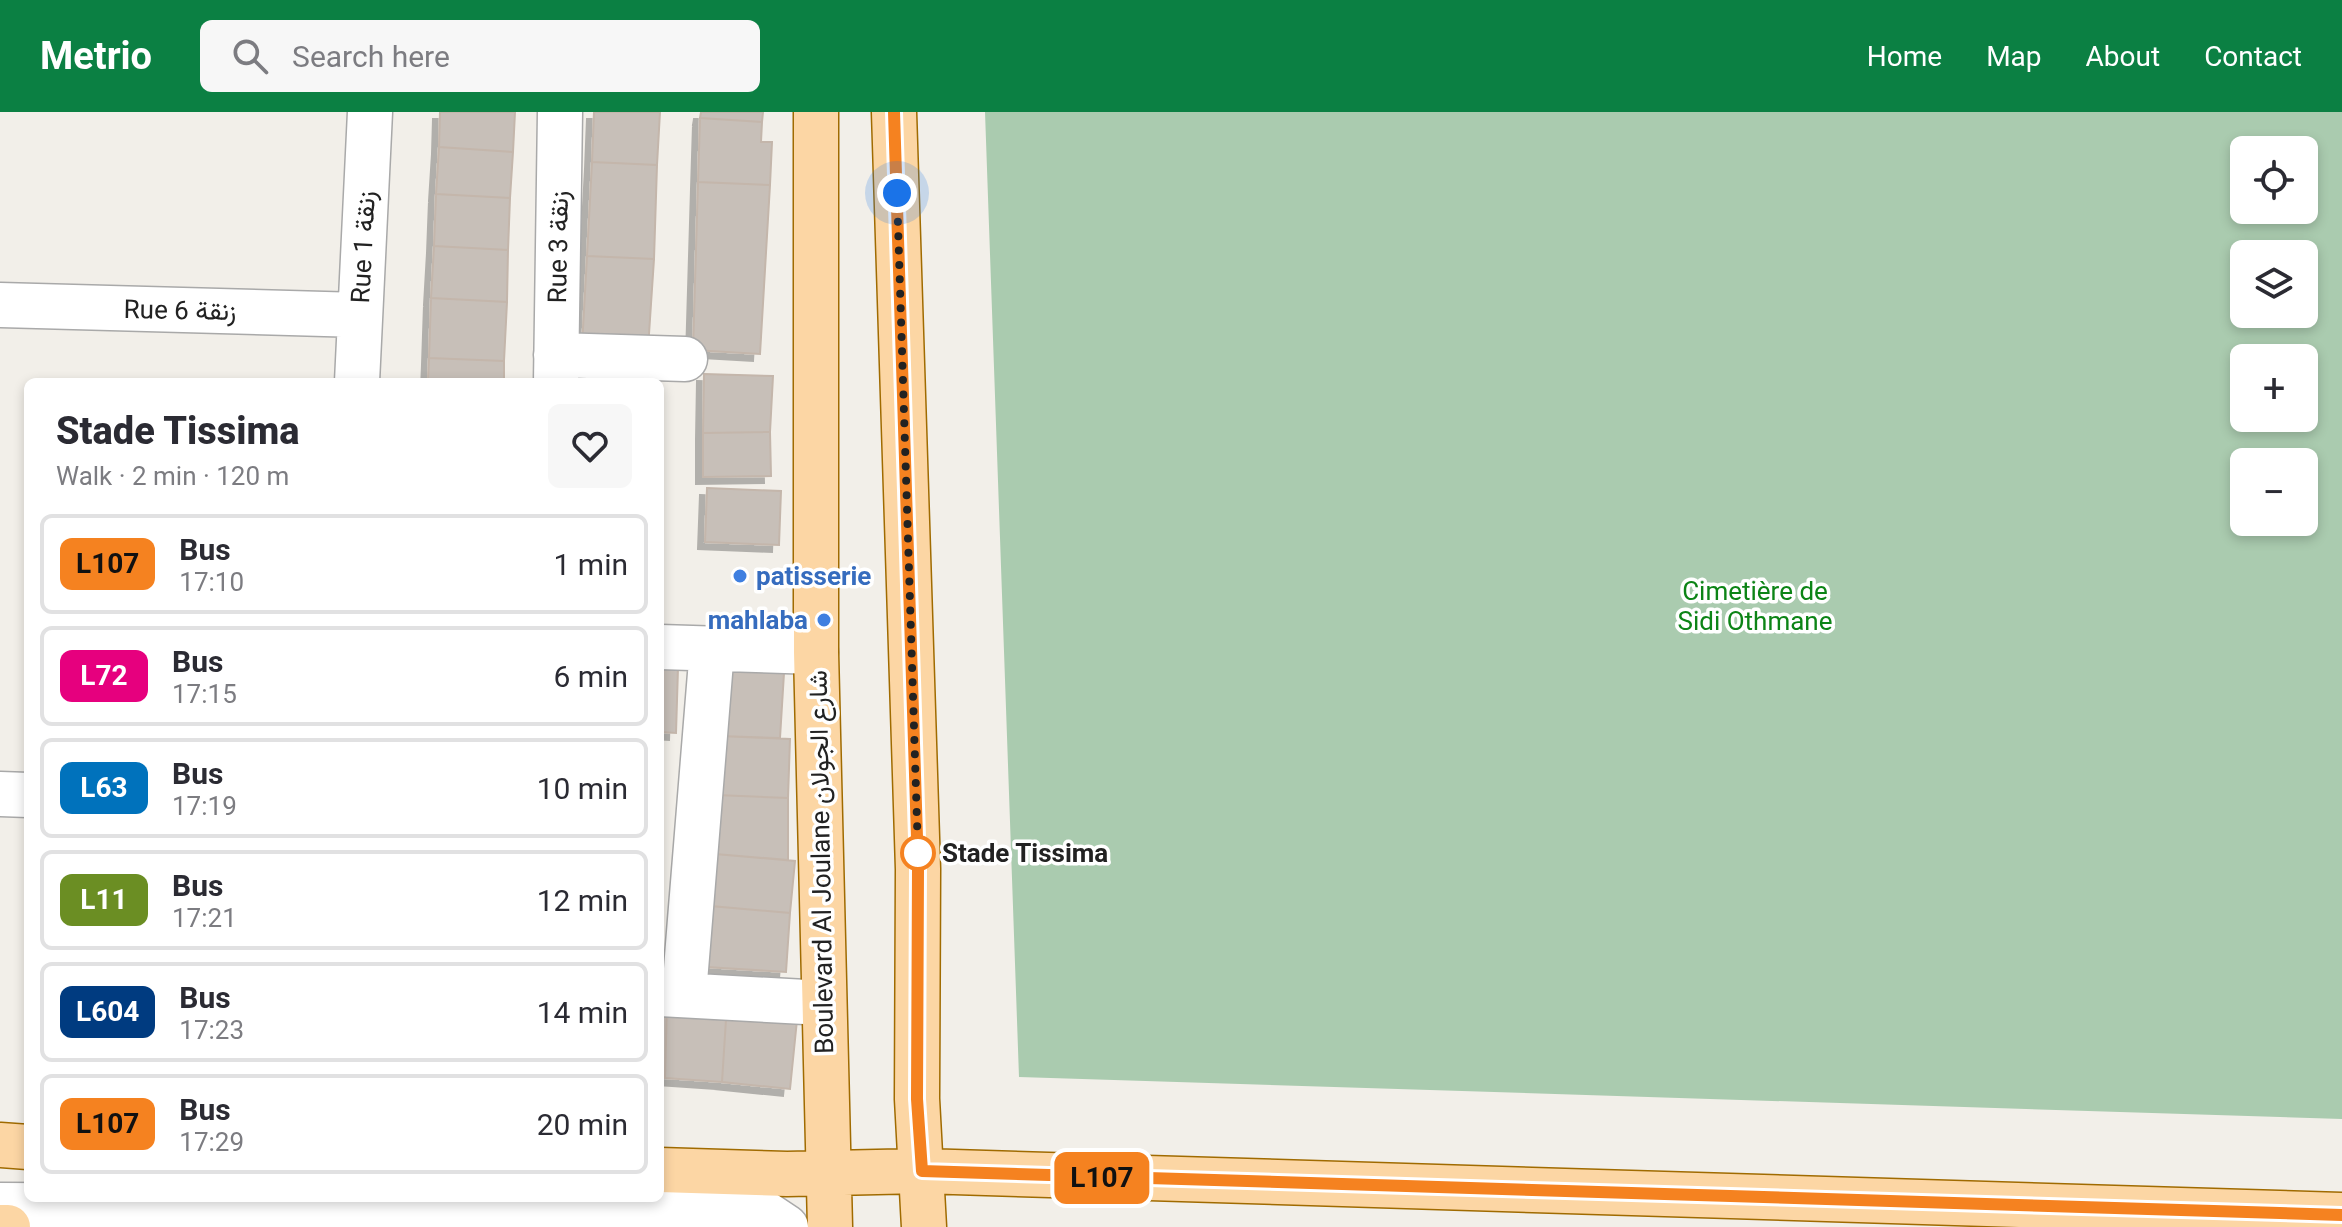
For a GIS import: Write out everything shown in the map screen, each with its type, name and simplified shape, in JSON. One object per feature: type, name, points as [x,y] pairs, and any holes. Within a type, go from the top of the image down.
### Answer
[{"type":"main road","name":"Boulevard Al Joulane شارع الجولان","points":[[816,112],[816,652],[830,1227]]},
{"type":"main road","points":[[894,112],[918,869],[917,1099],[924,1227]]},
{"type":"main road","points":[[0,1145],[24,1147]]},
{"type":"main road","points":[[664,1170],[922,1171],[2342,1215]]},
{"type":"main road","points":[[0,1227],[8,1227]]},
{"type":"street","name":"Rue 1 زنقة","points":[[357,378],[370,112]]},
{"type":"street","name":"Rue 3 زنقة","points":[[556,369],[560,112]]},
{"type":"street","name":"Rue 6 زنقة","points":[[0,305],[360,315]]},
{"type":"street","points":[[556,369],[685,359]]},
{"type":"street","points":[[664,647],[816,652]]},
{"type":"street","points":[[712,649],[672,994],[824,1003]]},
{"type":"street","points":[[0,794],[24,795]]},
{"type":"street","points":[[0,1178],[24,1179]]},
{"type":"street","points":[[664,1194],[756,1195],[779,1201],[807,1220],[812,1227]]},
{"type":"street","points":[[0,1205],[759,1209],[786,1227]]},
{"type":"green space","name":"Cimetière de Sidi Othmane","points":[[985,112],[2342,112],[2342,1119],[1019,1077]]},
{"type":"building","points":[[440,112],[515,112],[513,152],[439,147]]},
{"type":"building","points":[[594,112],[660,112],[657,165],[592,162]]},
{"type":"building","points":[[701,112],[763,112],[762,122],[700,118]]},
{"type":"building","points":[[700,118],[762,122],[761,142],[772,142],[770,185],[698,182]]},
{"type":"building","points":[[439,147],[513,152],[510,198],[436,194]]},
{"type":"building","points":[[592,162],[657,165],[654,259],[587,256]]},
{"type":"building","points":[[698,182],[770,185],[760,354],[693,350]]},
{"type":"building","points":[[436,194],[510,198],[508,250],[434,246]]},
{"type":"building","points":[[434,246],[508,250],[507,302],[431,298]]},
{"type":"building","points":[[587,256],[654,259],[648,349],[582,346]]},
{"type":"building","points":[[431,298],[507,302],[504,361],[429,358]]},
{"type":"building","points":[[429,358],[504,361],[504,378],[428,378]]},
{"type":"building","points":[[597,371],[660,374],[660,378],[596,378]]},
{"type":"building","points":[[704,374],[773,376],[770,432],[703,433]]},
{"type":"building","points":[[770,432],[771,476],[703,477],[703,433]]},
{"type":"building","points":[[707,488],[781,491],[779,545],[705,542]]},
{"type":"building","points":[[719,666],[784,673],[780,738],[719,736]]},
{"type":"building","points":[[664,667],[678,668],[676,733],[664,732]]},
{"type":"building","points":[[719,736],[790,739],[788,798],[716,795]]},
{"type":"building","points":[[716,795],[788,798],[788,860],[715,854]]},
{"type":"building","points":[[715,854],[795,861],[790,913],[711,906]]},
{"type":"building","points":[[711,906],[790,913],[786,972],[706,967]]},
{"type":"building","points":[[664,1004],[667,1004],[665,1078]]},
{"type":"building","points":[[667,1004],[727,1004],[722,1082],[665,1078]]},
{"type":"building","points":[[727,1004],[798,1010],[790,1089],[722,1082]]},
{"type":"bus line","name":"L107","points":[[894,112],[918,869],[917,1099],[922,1171],[2342,1215]]},
{"type":"place","name":"patisserie","points":[[740,576]]},
{"type":"place","name":"mahlaba","points":[[824,620]]},
{"type":"place","name":"Stade Tissima","points":[[918,853]]},
{"type":"route","points":[[897,193],[918,853]]}]
